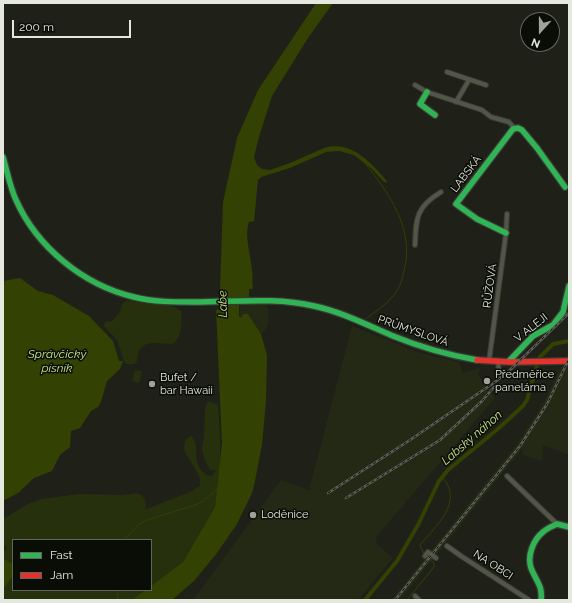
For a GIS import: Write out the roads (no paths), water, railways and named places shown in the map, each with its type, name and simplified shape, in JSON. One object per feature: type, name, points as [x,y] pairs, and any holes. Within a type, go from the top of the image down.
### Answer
[{"type":"street","points":[[447,72],[486,84]]},
{"type":"street","points":[[456,102],[469,80]]},
{"type":"street","points":[[415,85],[428,92],[482,110],[491,117],[508,122],[514,129],[522,130],[537,148],[565,188]]},
{"type":"street","points":[[428,92],[420,104],[435,115]]},
{"type":"street","name":"LABSKÁ","points":[[506,233],[477,219],[456,204],[514,129]]},
{"type":"street","name":"PRŮMYSLOVÁ","points":[[3,157],[16,200],[34,231],[63,262],[86,277],[107,288],[132,297],[159,302],[280,301],[315,306],[433,350],[489,361],[569,361]]},
{"type":"street","name":"LABSKÁ","points":[[415,245],[416,222],[422,207],[441,192]]},
{"type":"street","name":"RŮŽOVÁ","points":[[489,361],[506,233],[507,214]]},
{"type":"street","name":"V ALEJI","points":[[509,361],[533,336],[553,326],[563,312],[569,286]]},
{"type":"street","points":[[498,361],[499,374]]},
{"type":"street","points":[[507,476],[557,524],[569,527]]},
{"type":"street","name":"NA OBCI","points":[[540,600],[542,591],[529,559],[538,537],[544,531],[557,524]]},
{"type":"street","name":"NA OBCI","points":[[447,546],[529,600]]},
{"type":"street","points":[[426,555],[428,552],[436,558]]},
{"type":"street","points":[[414,596],[419,600]]},
{"type":"water","points":[[316,3],[333,3],[308,38],[272,96],[254,157],[257,165],[262,169],[270,170],[324,148],[334,146],[343,147],[359,154],[373,166],[387,183],[354,155],[339,151],[326,152],[290,168],[261,177],[258,180],[254,221],[249,222],[247,233],[253,289],[249,289],[249,304],[239,304],[239,316],[241,318],[243,314],[248,314],[261,334],[267,355],[266,401],[262,445],[252,493],[237,524],[217,553],[194,581],[172,600],[132,600],[144,591],[152,591],[152,585],[183,562],[215,507],[222,443],[216,310],[224,309],[224,290],[220,289],[223,202],[237,138],[258,90]]},
{"type":"water","name":"Správčický písník","points":[[20,278],[38,291],[53,295],[89,316],[113,341],[119,361],[123,361],[120,369],[107,381],[98,407],[91,411],[80,428],[71,431],[70,447],[60,455],[52,471],[34,478],[18,493],[3,501],[3,281]]},
{"type":"water","points":[[3,558],[12,563],[12,577],[3,589]]},
{"type":"waterway","points":[[364,162],[391,199],[398,212],[406,241],[404,271],[397,291],[381,308],[367,318]]},
{"type":"waterway","name":"Labský náhon","points":[[365,600],[397,561],[418,525],[439,481],[448,470],[523,406],[527,400],[539,358],[553,344],[569,341]]},
{"type":"waterway","points":[[424,554],[420,545],[446,513],[449,504],[451,495],[448,486],[442,477]]},
{"type":"waterway","points":[[125,539],[139,524],[202,502],[218,489]]},
{"type":"waterway","points":[[407,600],[434,567],[434,563],[426,556]]},
{"type":"waterway","points":[[117,591],[118,600]]},
{"type":"railway","points":[[328,493],[410,440],[495,382],[509,371],[569,313]]},
{"type":"railway","points":[[395,600],[520,446],[547,404],[569,359]]},
{"type":"railway","points":[[346,498],[440,440],[482,401],[494,387]]},
{"type":"place","name":"Předměřice panelárna","points":[[487,381]]},
{"type":"place","name":"Bufet / bar Hawaii","points":[[152,384]]},
{"type":"place","name":"Loděnice","points":[[253,515]]},
{"type":"water label","name":"Labe","points":[[223,304]]}]
